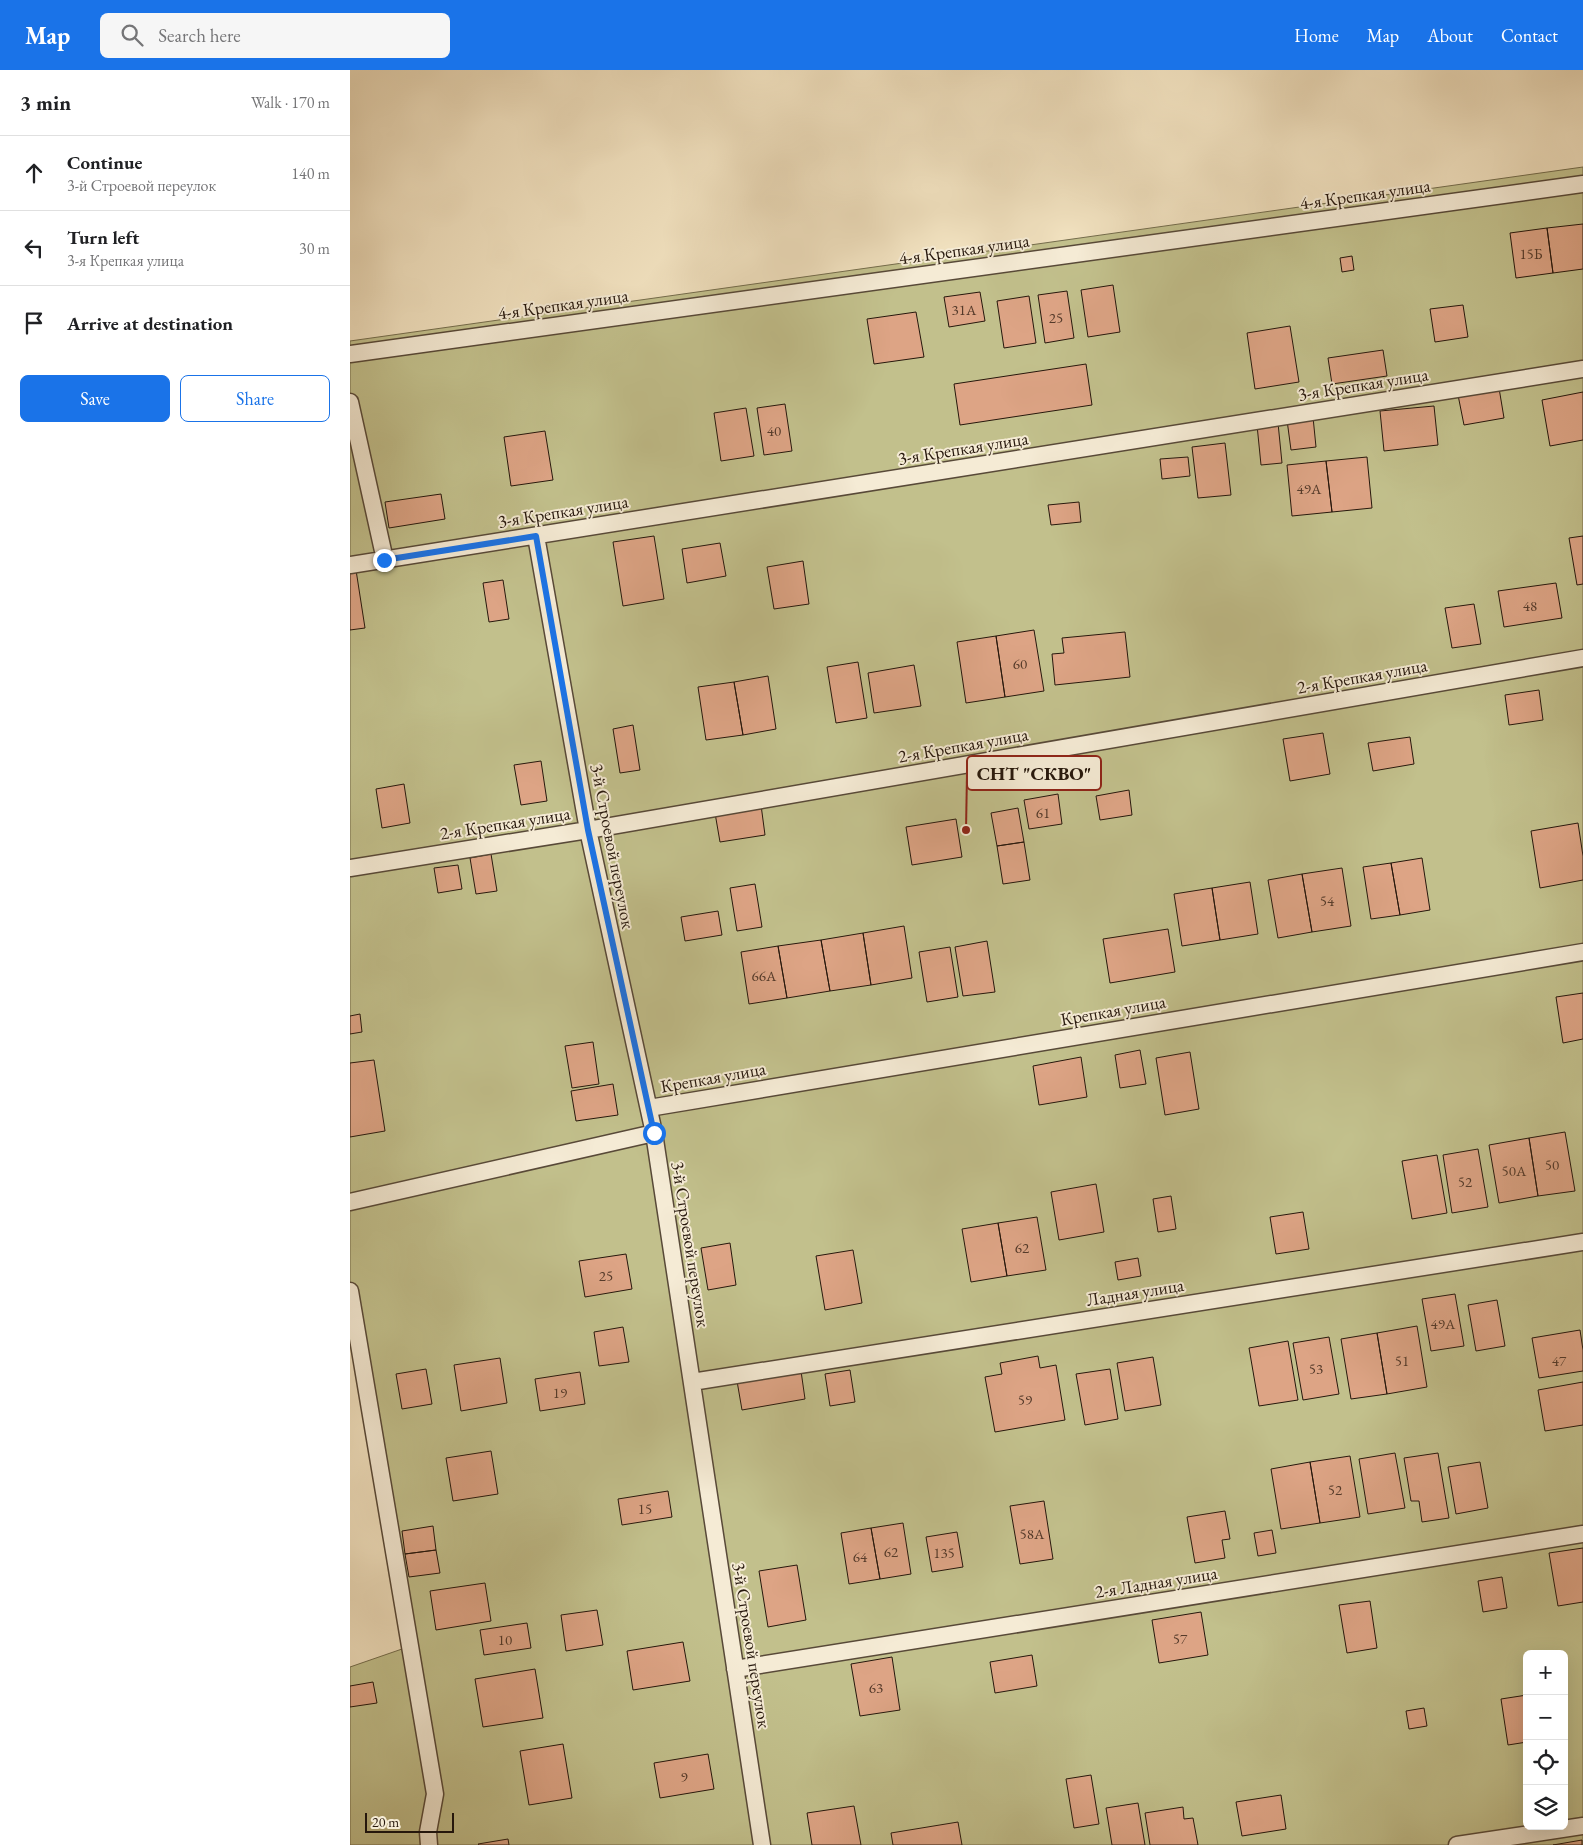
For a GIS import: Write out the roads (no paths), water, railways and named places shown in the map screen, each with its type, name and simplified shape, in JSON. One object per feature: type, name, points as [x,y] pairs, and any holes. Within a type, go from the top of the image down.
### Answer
[{"type":"lane","name":"4-я Крепкая улица","points":[[350,354],[1583,184]]},
{"type":"lane","name":"3-я Крепкая улица","points":[[350,566],[1583,370]]},
{"type":"lane","points":[[350,402],[384,560]]},
{"type":"lane","name":"3-й Строевой переулок","points":[[536,536],[588,830],[654,1133],[762,1845]]},
{"type":"lane","name":"2-я Крепкая улица","points":[[350,868],[588,830],[1583,658]]},
{"type":"lane","name":"Крепкая улица","points":[[649,1108],[1583,952]]},
{"type":"lane","points":[[350,1202],[654,1133]]},
{"type":"lane","name":"Ладная улица","points":[[692,1382],[1583,1242]]},
{"type":"lane","points":[[350,1291],[435,1794],[428,1832],[429,1845]]},
{"type":"lane","name":"2-я Ладная улица","points":[[735,1669],[1583,1534]]},
{"type":"lane","points":[[1457,1845],[1583,1826]]},
{"type":"place","name":"СНТ \"СКВО\"","points":[[966,830]]}]
